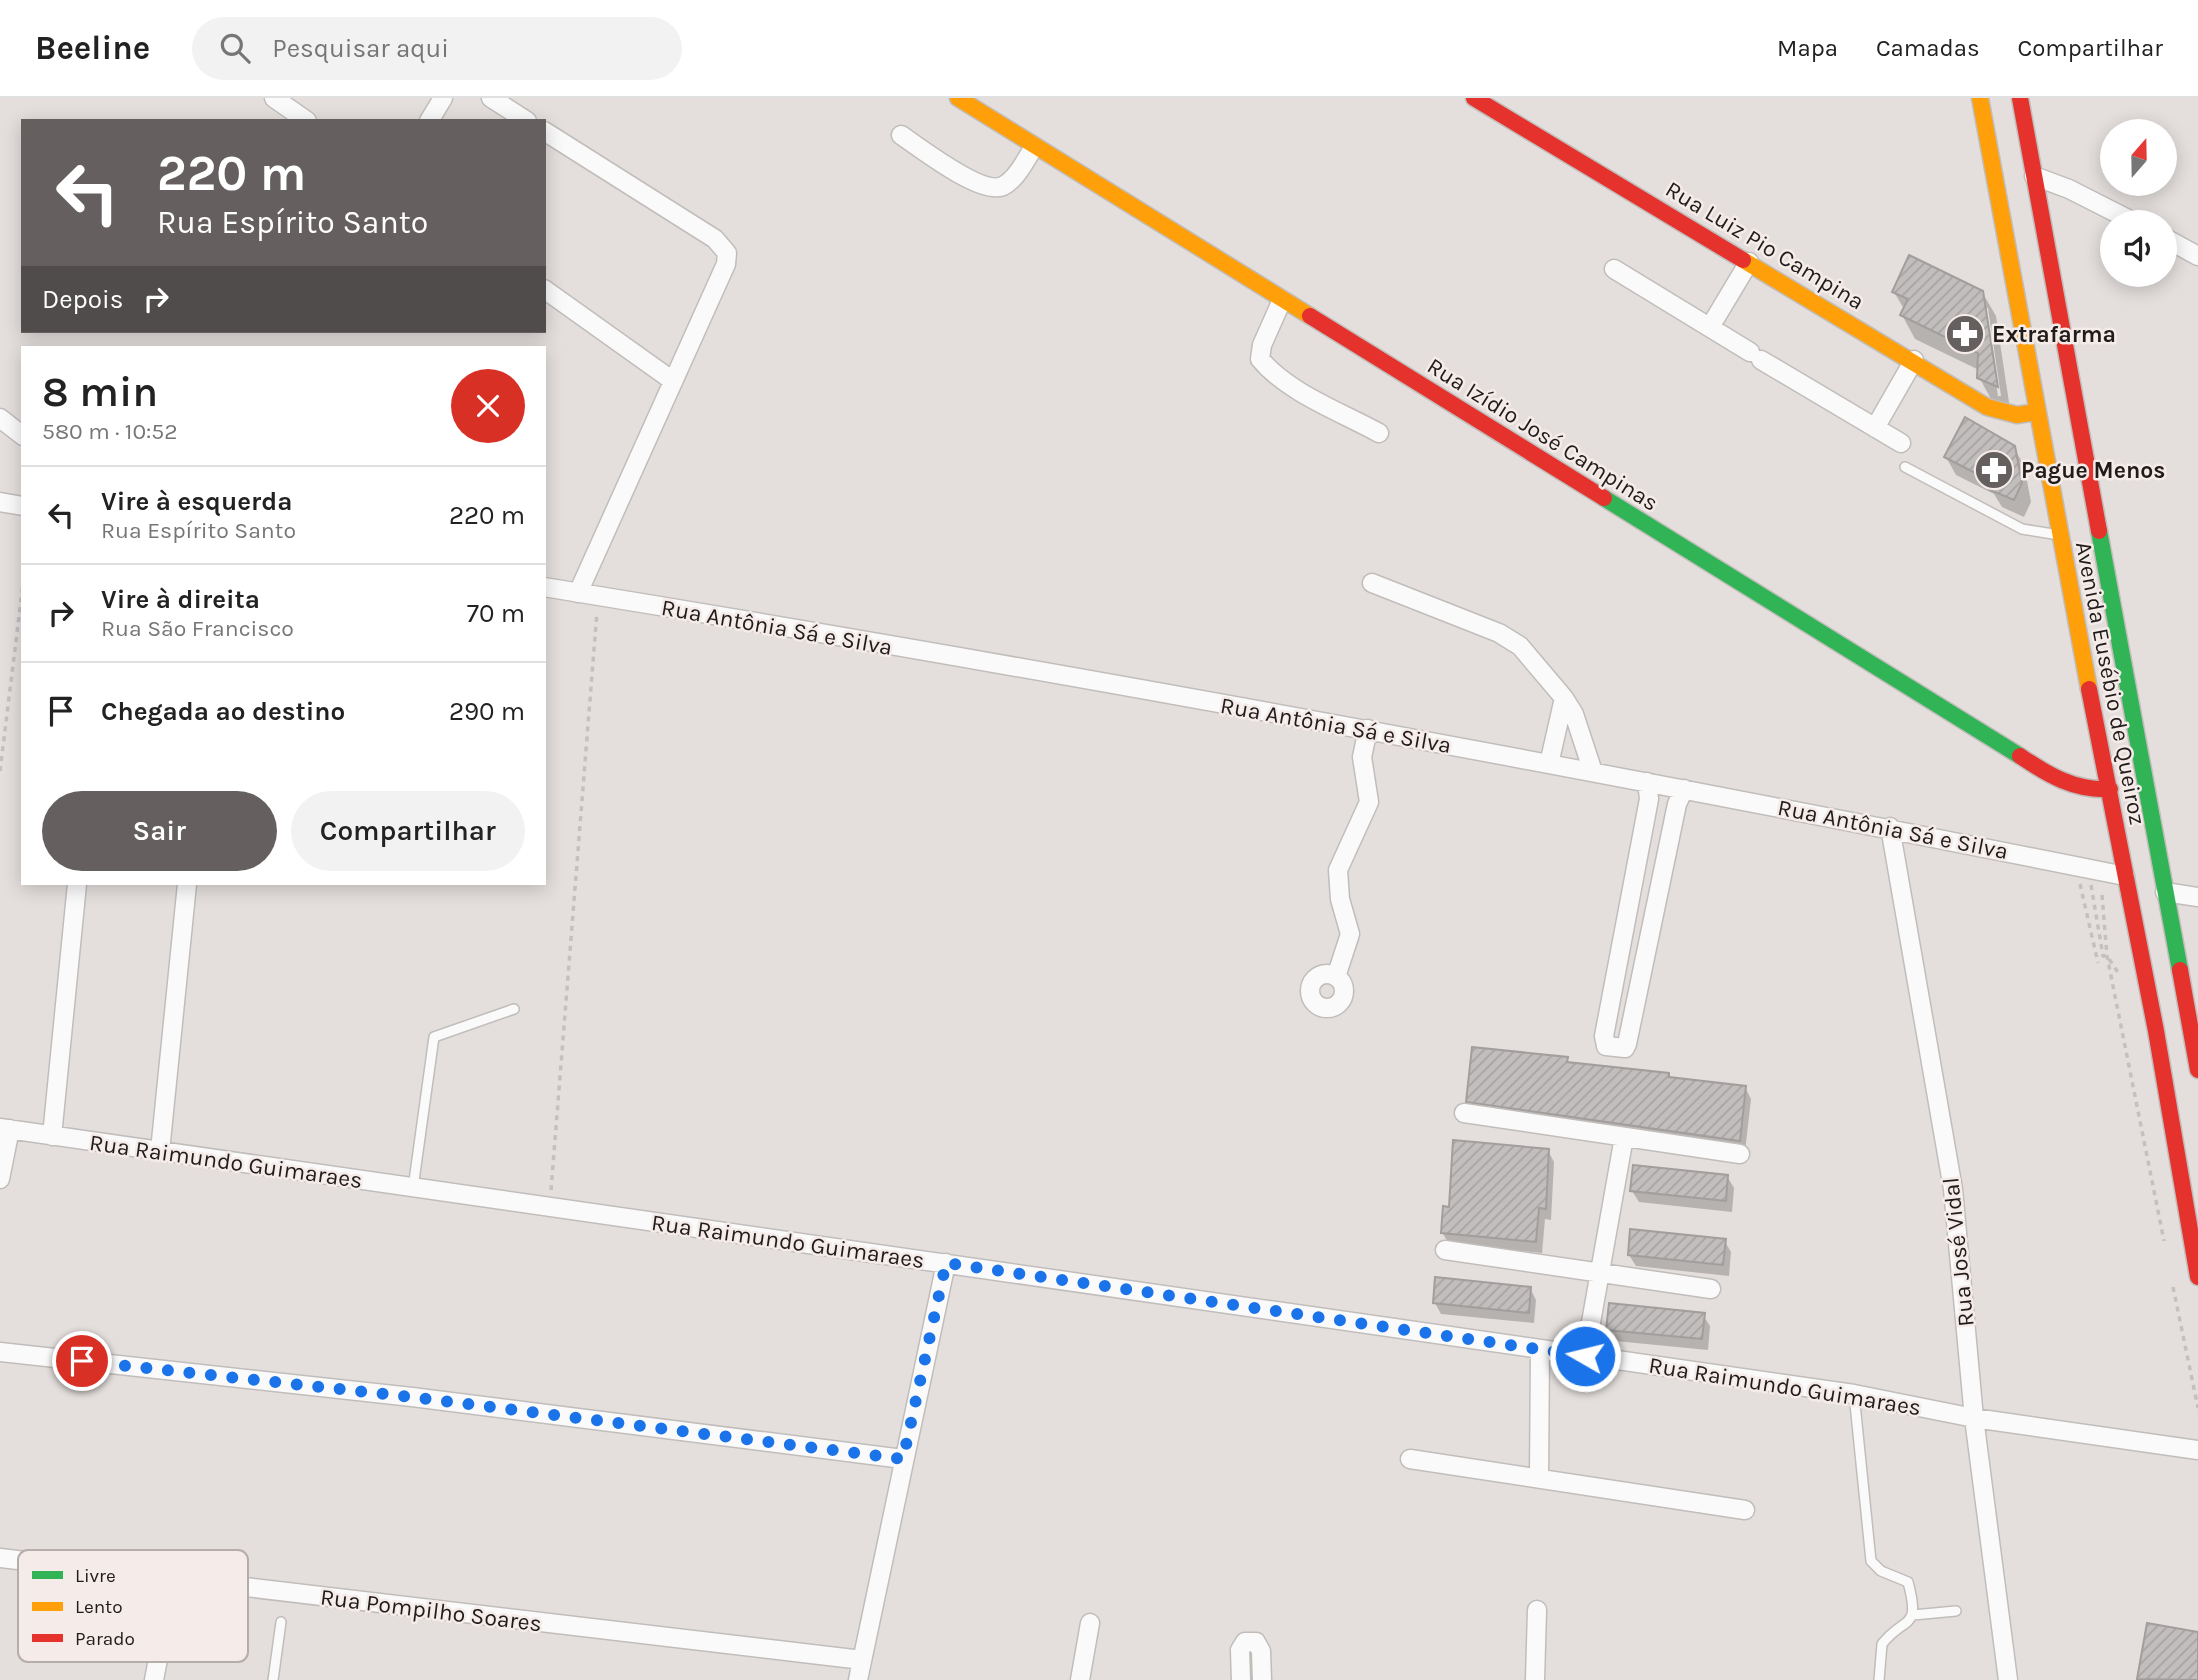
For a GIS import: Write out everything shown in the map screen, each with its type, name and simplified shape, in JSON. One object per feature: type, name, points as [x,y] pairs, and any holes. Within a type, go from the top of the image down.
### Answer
[{"type":"main road","name":"Rua Izídio José Campinas","points":[[958,98],[2023,758],[2078,787],[2094,792],[2110,789]]},
{"type":"main road","name":"Rua Luiz Pio Campina","points":[[1474,98],[1914,360],[1987,407],[2017,415],[2037,412]]},
{"type":"main road","name":"Avenida Eusébio de Queiroz","points":[[1980,98],[2059,535],[2157,1031],[2198,1277]]},
{"type":"main road","name":"Avenida Eusébio de Queiroz","points":[[2020,98],[2198,1070]]},
{"type":"street","points":[[274,98],[304,119]]},
{"type":"street","points":[[430,119],[443,98]]},
{"type":"street","points":[[491,98],[524,119]]},
{"type":"street","points":[[546,132],[715,239],[727,253],[726,264],[578,593]]},
{"type":"street","points":[[901,135],[973,181],[995,188],[1009,182],[1034,147]]},
{"type":"street","points":[[2034,176],[2069,189],[2110,210]]},
{"type":"street","points":[[2177,245],[2198,257]]},
{"type":"street","points":[[1710,327],[1749,261]]},
{"type":"street","points":[[1614,270],[1901,443]]},
{"type":"street","points":[[546,290],[673,381]]},
{"type":"street","points":[[1282,300],[1262,345],[1260,359],[1271,372],[1287,383],[1379,433]]},
{"type":"street","points":[[1875,428],[1914,360]]},
{"type":"street","points":[[0,418],[21,434]]},
{"type":"street","points":[[0,502],[21,506]]},
{"type":"street","points":[[1372,583],[1499,633],[1520,646],[1564,698],[1574,714],[1593,772]]},
{"type":"street","name":"Rua Antônia Sá e Silva","points":[[546,587],[1368,729],[1889,827],[2125,876]]},
{"type":"street","points":[[1549,764],[1564,698]]},
{"type":"street","points":[[1336,976],[1350,934],[1340,899],[1338,870],[1369,802],[1368,778],[1362,757],[1368,729]]},
{"type":"street","points":[[1647,782],[1649,799],[1604,1036],[1606,1046],[1613,1049],[1625,1048],[1628,1044],[1667,848],[1677,804],[1684,789]]},
{"type":"street","name":"Rua José Vidal","points":[[1889,827],[1953,1189],[1974,1418],[2008,1680]]},
{"type":"street","points":[[1640,844],[1667,848]]},
{"type":"street","points":[[52,1136],[77,885]]},
{"type":"street","points":[[160,1151],[187,885]]},
{"type":"street","points":[[2165,892],[2198,897]]},
{"type":"street","points":[[1621,946],[1647,951]]},
{"type":"street","points":[[1464,1113],[1740,1154]]},
{"type":"street","points":[[0,1179],[5,1129]]},
{"type":"street","name":"Rua Raimundo Guimaraes","points":[[5,1129],[1854,1394],[1974,1418],[2198,1450]]},
{"type":"street","points":[[1585,1356],[1624,1137]]},
{"type":"street","points":[[1444,1250],[1712,1289]]},
{"type":"street","points":[[858,1680],[946,1263]]},
{"type":"street","points":[[1539,1477],[1541,1349]]},
{"type":"street","points":[[0,1352],[412,1397],[903,1459]]},
{"type":"street","points":[[1410,1459],[1745,1510]]},
{"type":"street","name":"Rua Pompilho Soares","points":[[0,1558],[18,1560]]},
{"type":"street","name":"Rua Pompilho Soares","points":[[248,1587],[862,1660]]},
{"type":"street","points":[[1535,1680],[1537,1611]]},
{"type":"street","points":[[1080,1680],[1090,1623]]},
{"type":"street","points":[[1250,1640],[1256,1642],[1261,1651],[1262,1679],[1241,1680],[1240,1650],[1245,1642],[1250,1640]]},
{"type":"street","points":[[155,1680],[158,1662]]},
{"type":"lane","points":[[1905,467],[2022,530],[2059,535]]},
{"type":"lane","points":[[412,1188],[435,1037],[514,1009]]},
{"type":"lane","points":[[1854,1394],[1871,1561],[1881,1571],[1908,1582],[1913,1615],[1908,1625],[1882,1644],[1879,1680]]},
{"type":"lane","points":[[1913,1615],[1956,1611]]},
{"type":"lane","points":[[272,1680],[281,1622]]},
{"type":"path","points":[[550,1208],[599,596]]},
{"type":"path","points":[[0,771],[21,600]]},
{"type":"path","points":[[2098,963],[2080,881],[2090,881],[2103,956],[2107,956]]},
{"type":"building","name":"Extrafarma","points":[[1909,255],[1983,291],[1998,387],[1977,378],[1978,353],[1900,315],[1908,299],[1892,292]]},
{"type":"building","name":"Pague Menos","points":[[1965,417],[2015,446],[2022,483],[2014,500],[1990,490],[1993,482],[1944,457]]},
{"type":"building","points":[[1472,1047],[1568,1057],[1567,1062],[1669,1073],[1669,1077],[1746,1086],[1740,1141],[1466,1102]]},
{"type":"building","points":[[1453,1140],[1549,1149],[1546,1209],[1539,1208],[1536,1242],[1441,1233],[1443,1206],[1449,1207]]},
{"type":"building","points":[[1633,1165],[1728,1175],[1726,1201],[1630,1191]]},
{"type":"building","points":[[1630,1229],[1726,1239],[1723,1265],[1628,1255]]},
{"type":"building","points":[[1435,1277],[1531,1287],[1529,1313],[1433,1303]]},
{"type":"building","points":[[1609,1303],[1705,1313],[1702,1339],[1606,1330]]},
{"type":"building","points":[[2147,1623],[2198,1632],[2198,1680],[2137,1679]]},
{"type":"traffic: fast","points":[[1604,498],[2020,756]]},
{"type":"traffic: fast","points":[[2099,531],[2180,970]]},
{"type":"traffic: slow","points":[[958,98],[1310,316]]},
{"type":"traffic: slow","points":[[1980,98],[2089,689]]},
{"type":"traffic: slow","points":[[1743,260],[1987,407],[2017,415],[2037,412]]},
{"type":"traffic: jam","points":[[1474,98],[1743,260]]},
{"type":"traffic: jam","points":[[2020,98],[2099,531]]},
{"type":"traffic: jam","points":[[1310,316],[1604,498]]},
{"type":"traffic: jam","points":[[2089,689],[2156,1031],[2198,1277]]},
{"type":"traffic: jam","points":[[2020,756],[2062,780],[2085,787],[2110,789]]},
{"type":"traffic: jam","points":[[2180,970],[2198,1070]]},
{"type":"place","name":"Extrafarma","points":[[1965,334]]},
{"type":"place","name":"Pague Menos","points":[[1994,470]]},
{"type":"route","points":[[82,1361],[412,1397],[903,1459],[946,1263],[1585,1356]]}]
